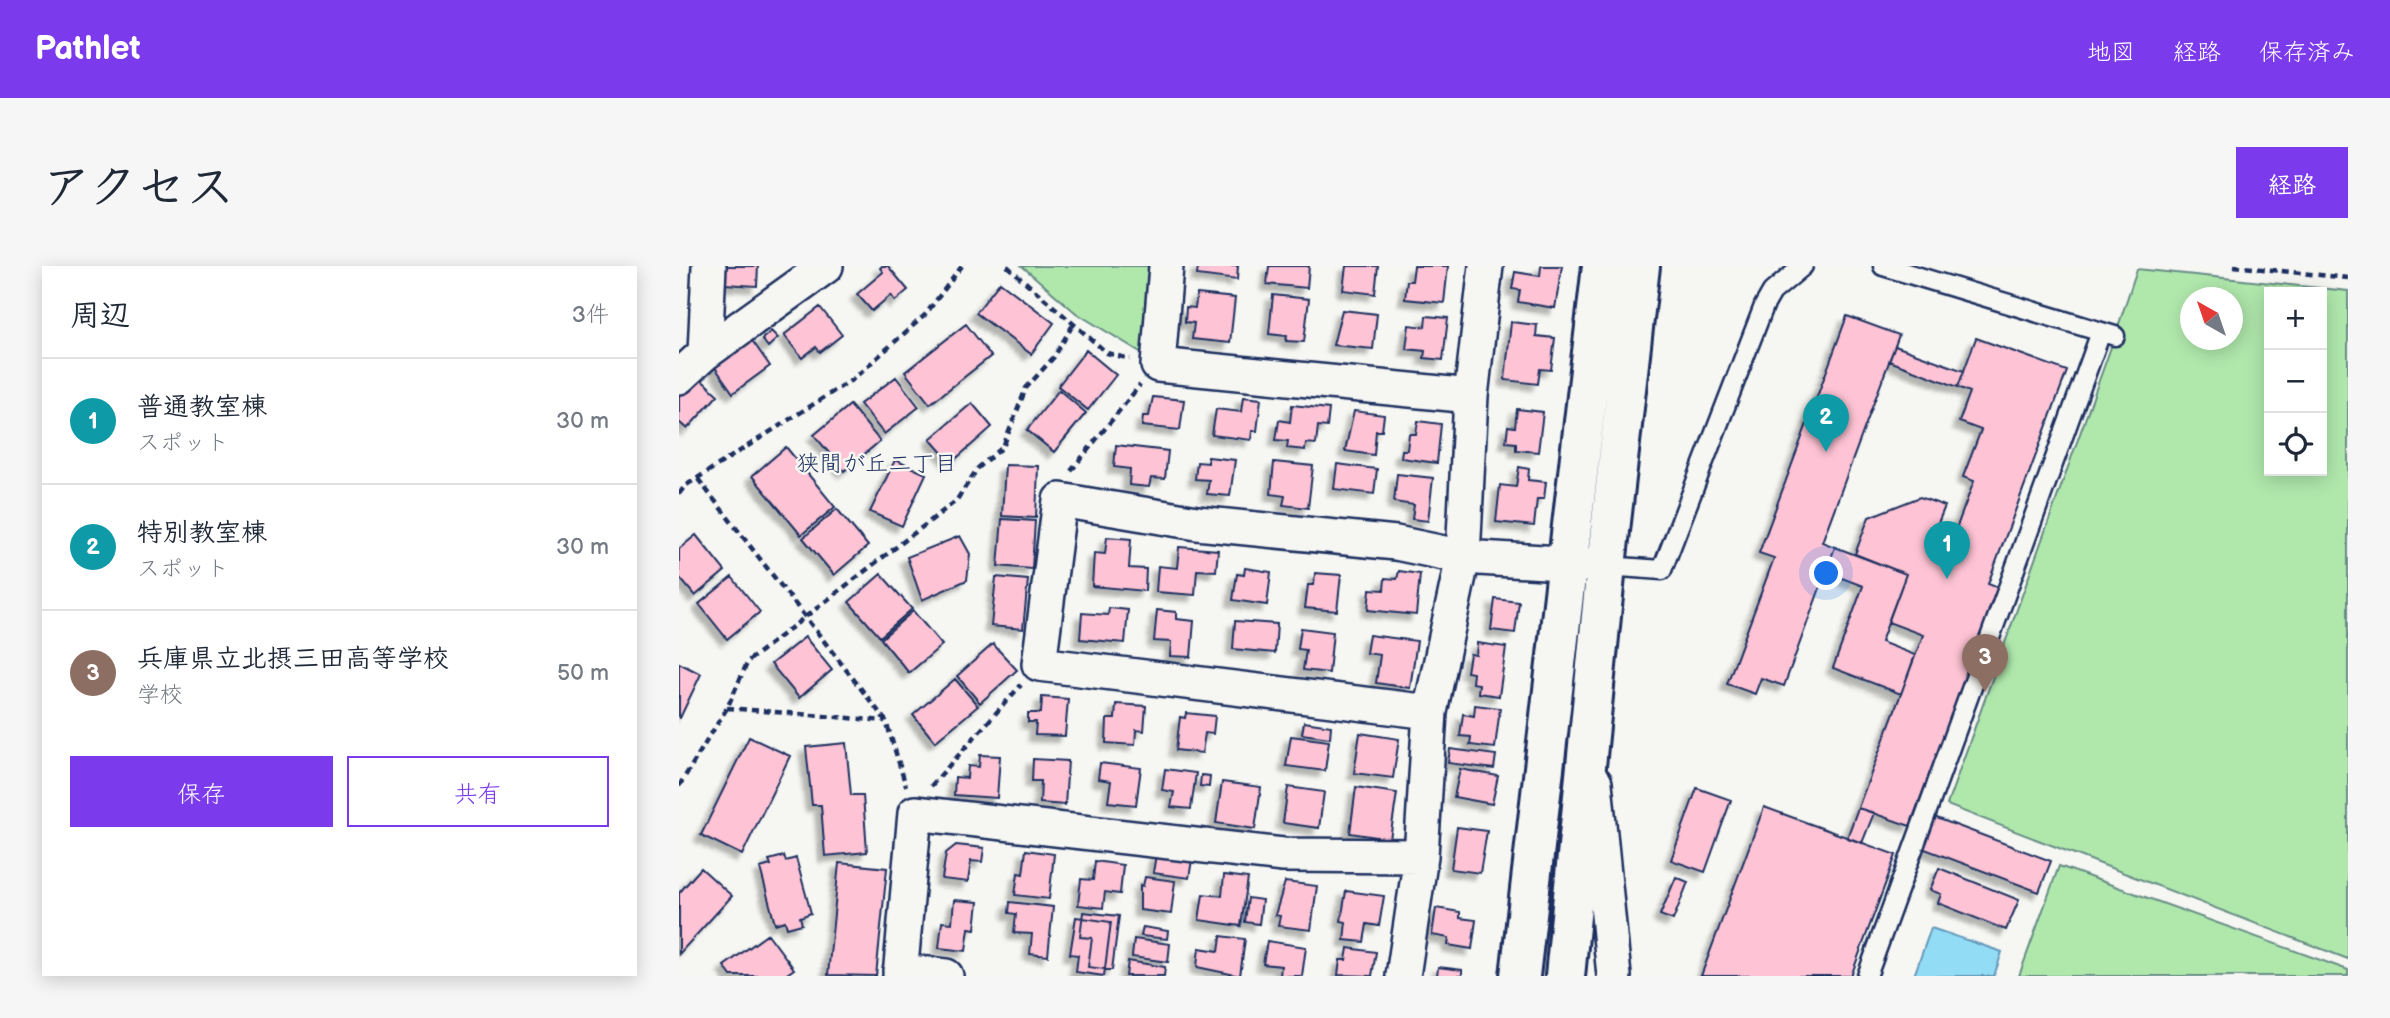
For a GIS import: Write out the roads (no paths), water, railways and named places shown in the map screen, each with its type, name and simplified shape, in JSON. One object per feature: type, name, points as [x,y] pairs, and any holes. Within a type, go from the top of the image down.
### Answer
[{"type":"street","points":[[705,354],[709,266]]},
{"type":"street","points":[[679,377],[705,354],[825,266]]},
{"type":"street","points":[[1166,266],[1157,365],[1471,396]]},
{"type":"street","points":[[1403,976],[1420,856],[1430,712],[1463,557],[1471,396],[1486,266]]},
{"type":"street","points":[[1602,266],[1588,565],[1590,735],[1614,976]]},
{"type":"street","points":[[1520,976],[1640,266]]},
{"type":"street","points":[[1430,712],[1039,664],[1061,500],[1197,523],[1396,542],[1463,557],[1588,565]]},
{"type":"street","points":[[1565,976],[1590,735]]},
{"type":"street","points":[[946,976],[900,974],[915,813],[1283,855],[1420,856]]},
{"type":"lane","points":[[1588,565],[1662,570],[1764,306],[1772,292],[1803,266]]},
{"type":"lane","points":[[1867,976],[2108,334],[1912,270],[1883,266]]},
{"type":"water","points":[[1931,928],[2002,952],[1994,976],[1914,976]]},
{"type":"place","name":"特別教室棟","points":[[1826,452]]},
{"type":"place","name":"普通教室棟","points":[[1947,579]]},
{"type":"place","name":"兵庫県立北摂三田高等学校","points":[[1985,692]]},
{"type":"district","name":"狭間が丘二丁目","points":[[877,463]]}]
